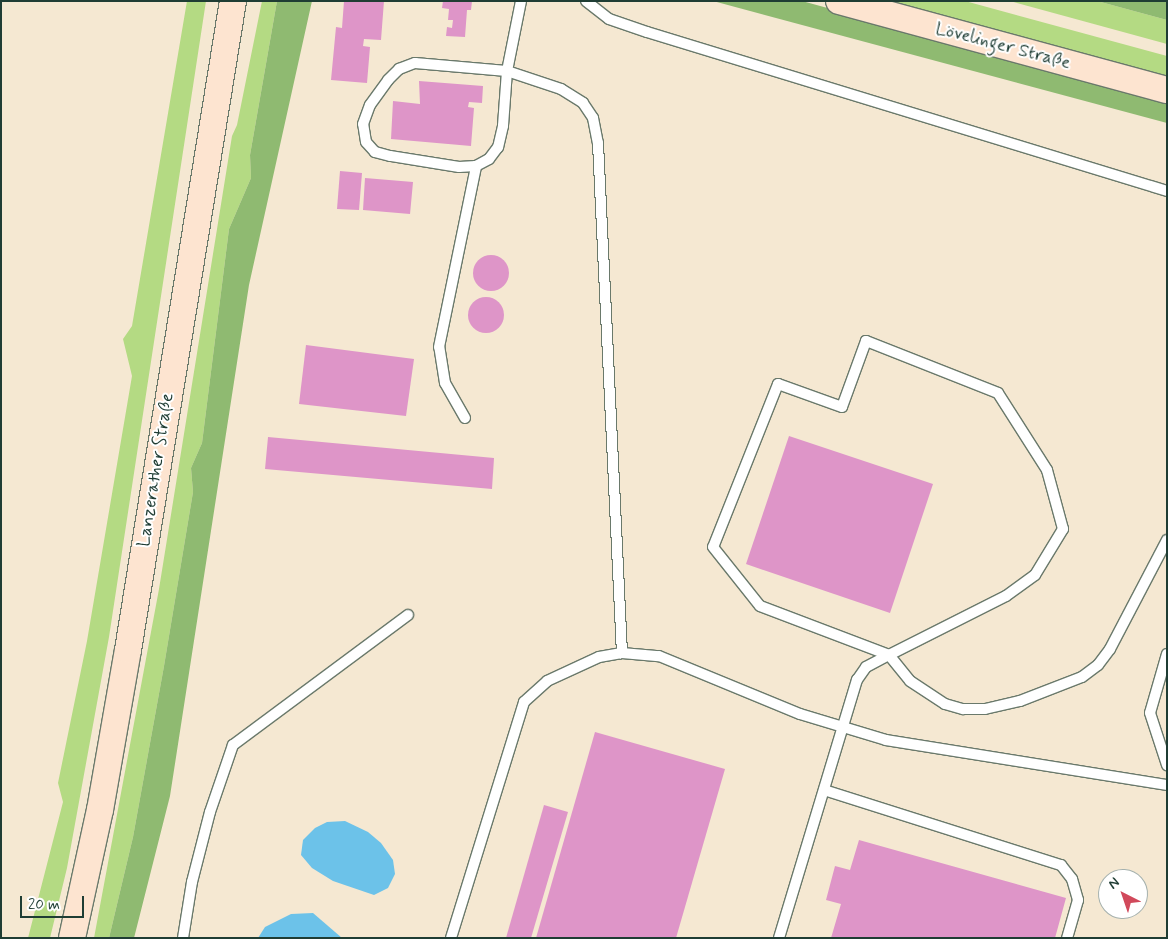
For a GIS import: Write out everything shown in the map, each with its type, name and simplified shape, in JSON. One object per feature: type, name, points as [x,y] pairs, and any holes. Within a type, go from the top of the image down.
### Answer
[{"type":"main road","name":"Lanzerather Straße","points":[[72,938],[100,810],[128,650],[223,51],[233,1]]},
{"type":"main road","points":[[223,51],[252,1]]},
{"type":"main road","name":"Lövelinger Straße","points":[[839,1],[1167,90]]},
{"type":"lane","points":[[520,1],[507,71],[503,126],[498,147],[489,159],[476,166],[459,166],[375,152],[366,142],[363,124],[370,105],[388,80],[399,69],[415,63],[507,71],[562,89],[583,103],[595,126],[622,653]]},
{"type":"lane","points":[[586,1],[609,19],[647,32],[1167,191]]},
{"type":"lane","points":[[465,418],[445,383],[439,347],[476,166]]},
{"type":"lane","points":[[780,938],[856,680],[866,667],[889,655],[1006,596],[1035,575],[1063,529],[1047,470],[998,393],[866,341],[842,407],[778,384],[713,548],[760,606],[889,655],[910,681],[927,695],[963,709],[984,709],[1054,689],[1082,677],[1098,665],[1110,649],[1164,553],[1167,540]]},
{"type":"lane","points":[[183,938],[199,856],[233,745],[408,615]]},
{"type":"lane","points":[[451,938],[524,702],[547,681],[580,664],[622,653],[659,656],[842,729],[886,740],[1167,785]]},
{"type":"lane","points":[[1167,654],[1150,713],[1167,765]]},
{"type":"lane","points":[[824,790],[1061,865],[1072,879],[1078,900],[1067,938]]},
{"type":"green space","points":[[187,1],[206,1],[109,637],[67,868],[50,938],[28,938],[63,802],[58,783],[87,641],[132,376],[123,339],[132,326]]},
{"type":"green space","points":[[262,1],[277,1],[250,155],[251,178],[229,229],[202,443],[191,468],[193,492],[164,666],[133,837],[109,938],[94,938],[159,589],[232,136],[237,125]]},
{"type":"green space","points":[[277,1],[312,1],[249,285],[170,796],[134,938],[109,938],[133,837],[164,666],[193,492],[191,468],[202,443],[229,229],[251,178],[250,155]]},
{"type":"green space","points":[[713,1],[802,1],[1167,101],[1167,123]]},
{"type":"green space","points":[[874,1],[965,1],[1167,56],[1167,80]]},
{"type":"green space","points":[[1010,1],[1097,1],[1167,20],[1167,44]]},
{"type":"green space","points":[[1097,1],[1167,1],[1167,20]]},
{"type":"water","points":[[345,821],[368,832],[381,843],[393,860],[395,874],[388,888],[374,895],[333,881],[312,868],[301,855],[303,840],[315,828],[327,822]]},
{"type":"water","points":[[313,913],[342,938],[258,938],[265,927],[291,914]]},
{"type":"building","points":[[344,1],[384,1],[381,40],[364,39],[363,46],[370,47],[367,83],[331,80],[336,27],[342,28]]},
{"type":"building","points":[[443,1],[472,1],[471,10],[467,10],[465,37],[446,36],[447,27],[452,28],[453,20],[448,20],[449,9],[442,8]]},
{"type":"building","points":[[419,81],[483,86],[482,103],[469,102],[468,107],[474,108],[471,146],[391,139],[393,101],[420,104]]},
{"type":"building","points":[[340,171],[362,173],[359,210],[337,209]]},
{"type":"building","points":[[365,178],[413,182],[410,214],[363,210]]},
{"type":"building","points":[[491,255],[498,256],[504,260],[508,266],[508,280],[504,286],[498,290],[491,291],[484,290],[478,286],[474,280],[473,273],[474,266],[478,260],[484,256]]},
{"type":"building","points":[[486,297],[493,298],[499,302],[503,308],[503,322],[499,328],[493,332],[486,333],[479,332],[473,328],[469,322],[468,315],[469,308],[473,302],[479,298]]},
{"type":"building","points":[[306,345],[414,359],[406,416],[299,404]]},
{"type":"building","points":[[789,436],[933,484],[890,613],[746,564]]},
{"type":"building","points":[[268,437],[494,458],[492,489],[265,469]]},
{"type":"building","points":[[595,732],[725,769],[676,938],[536,938]]},
{"type":"building","points":[[544,805],[568,812],[531,938],[506,938]]},
{"type":"building","points":[[859,840],[1066,898],[1055,938],[831,938],[841,904],[826,900],[835,866],[850,870]]}]
